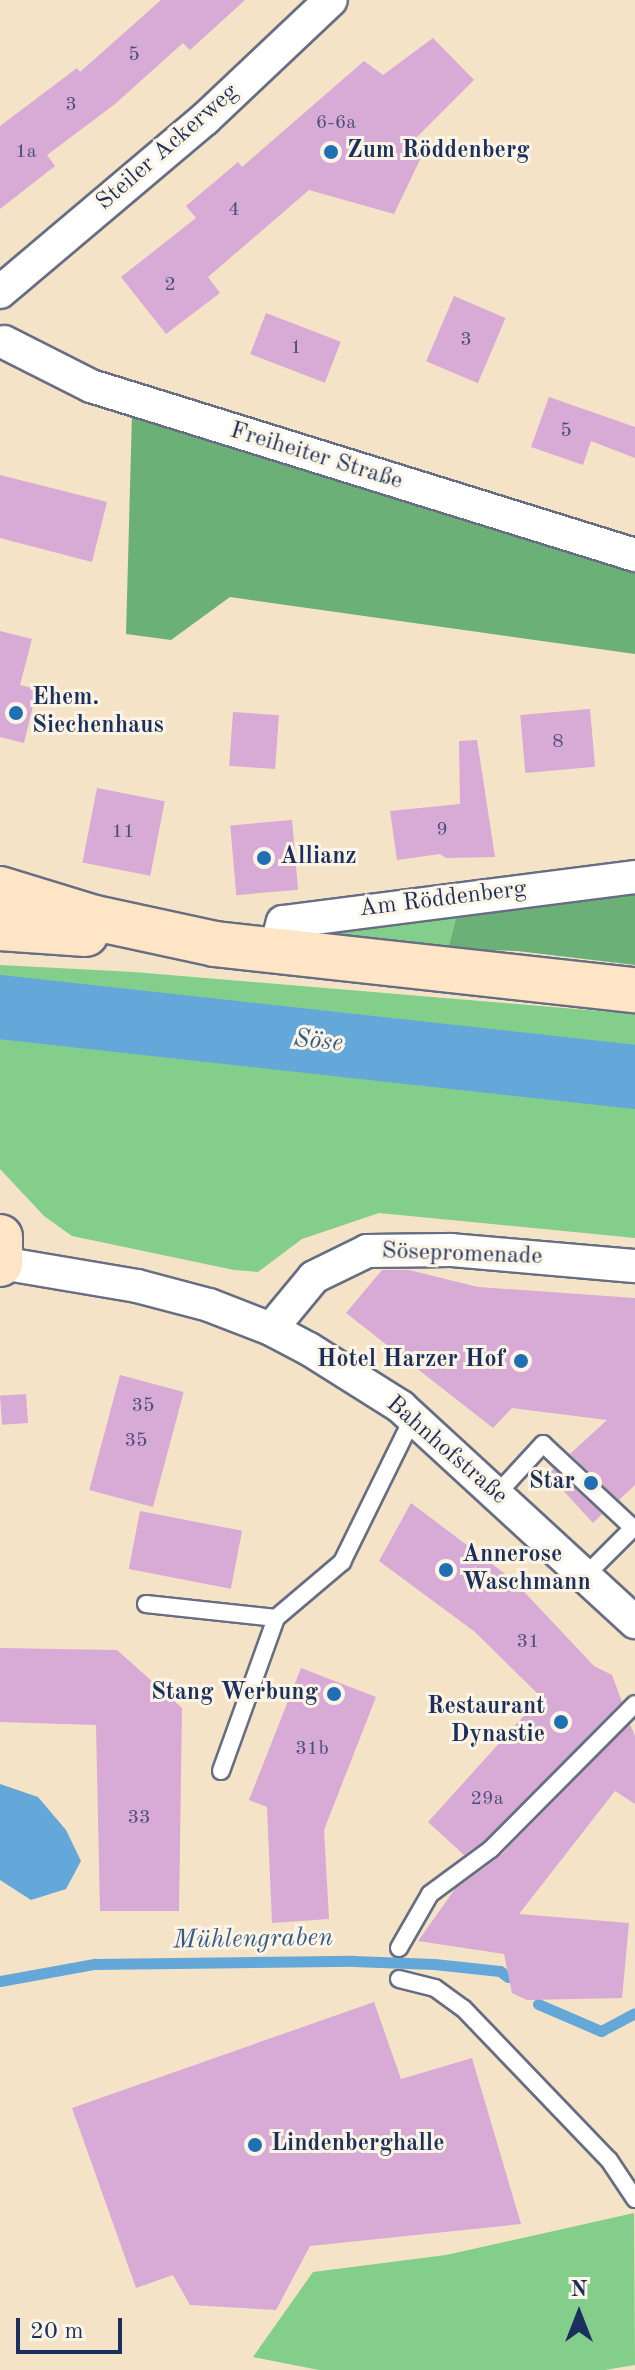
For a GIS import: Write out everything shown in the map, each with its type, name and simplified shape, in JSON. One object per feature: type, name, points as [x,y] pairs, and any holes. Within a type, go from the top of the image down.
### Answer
[{"type":"main road","points":[[0,889],[33,902],[160,932],[274,953],[635,990]]},
{"type":"main road","points":[[0,928],[99,935],[160,932]]},
{"type":"main road","name":"Bahnhofstraße","points":[[0,1237],[0,1264]]},
{"type":"street","name":"Steiler Ackerweg","points":[[2,344],[10,316],[0,294],[205,119],[331,0]]},
{"type":"street","name":"Freiheiter Straße","points":[[2,344],[91,386],[635,555]]},
{"type":"street","name":"Am Röddenberg","points":[[274,953],[283,922],[635,877]]},
{"type":"street","name":"Sösepromenade","points":[[271,1329],[314,1277],[367,1251],[451,1250],[635,1266]]},
{"type":"street","name":"Bahnhofstraße","points":[[0,1264],[137,1286],[209,1305],[271,1329],[401,1407],[583,1578],[635,1622]]},
{"type":"lane","points":[[221,1771],[276,1618],[342,1562],[413,1418]]},
{"type":"lane","points":[[497,1494],[543,1444],[633,1528],[583,1578]]},
{"type":"lane","points":[[146,1604],[276,1618]]},
{"type":"lane","points":[[399,1948],[430,1894],[491,1849],[635,1704]]},
{"type":"lane","points":[[399,1979],[435,1988],[463,2008],[609,2160],[635,2199]]},
{"type":"green space","points":[[132,414],[635,566],[635,654],[230,597],[171,640],[126,634]]},
{"type":"green space","points":[[635,892],[635,965],[517,951],[448,949],[456,918]]},
{"type":"green space","points":[[397,916],[456,918],[448,949],[359,939],[316,927]]},
{"type":"green space","points":[[0,965],[134,972],[635,1014],[635,1238],[379,1213],[302,1239],[258,1272],[234,1270],[72,1236],[44,1216],[0,1169]]},
{"type":"green space","points":[[634,2213],[635,2365],[605,2370],[319,2370],[253,2357],[313,2272],[446,2255]]},
{"type":"water","points":[[0,1784],[38,1797],[66,1830],[81,1861],[66,1889],[31,1900],[0,1880]]},
{"type":"building","points":[[161,0],[245,0],[190,50],[183,43],[115,104],[47,155],[55,166],[0,209],[0,126],[77,68],[80,72]]},
{"type":"building","points":[[433,38],[474,80],[412,142],[426,147],[394,214],[309,190],[208,277],[220,293],[166,334],[121,277],[196,218],[186,206],[238,162],[242,167],[364,61],[383,75]]},
{"type":"building","points":[[454,296],[506,318],[478,383],[426,361]]},
{"type":"building","points":[[266,313],[341,342],[325,383],[250,354]]},
{"type":"building","points":[[549,397],[635,427],[635,458],[591,441],[583,465],[531,447]]},
{"type":"building","points":[[0,475],[107,502],[92,562],[0,538]]},
{"type":"building","points":[[0,631],[32,639],[20,685],[37,689],[24,743],[0,737]]},
{"type":"building","points":[[590,709],[595,767],[525,773],[520,715]]},
{"type":"building","points":[[233,712],[279,715],[275,769],[229,766]]},
{"type":"building","points":[[477,740],[495,857],[446,858],[440,854],[397,860],[390,811],[460,804],[459,741]]},
{"type":"building","points":[[97,788],[165,801],[150,876],[82,863]]},
{"type":"building","name":"Allianz","points":[[292,820],[298,890],[236,895],[230,825]]},
{"type":"building","name":"Hotel Harzer Hof","points":[[382,1270],[409,1270],[478,1287],[635,1298],[635,1485],[619,1500],[570,1454],[607,1420],[512,1408],[493,1428],[346,1313]]},
{"type":"building","points":[[120,1375],[184,1392],[153,1507],[89,1490]]},
{"type":"building","points":[[26,1394],[28,1423],[2,1425],[0,1396]]},
{"type":"building","points":[[554,1469],[602,1514],[593,1523],[548,1474]]},
{"type":"building","points":[[411,1503],[512,1579],[594,1666],[612,1675],[622,1702],[484,1841],[464,1855],[428,1822],[541,1697],[475,1632],[379,1561]]},
{"type":"building","points":[[140,1511],[242,1531],[231,1589],[129,1569]]},
{"type":"building","points":[[0,1648],[117,1650],[182,1708],[179,1911],[100,1911],[96,1725],[0,1722]]},
{"type":"building","points":[[301,1668],[376,1697],[324,1830],[329,1919],[272,1923],[267,1807],[249,1800]]},
{"type":"building","points":[[630,1724],[635,1736],[635,1804],[615,1791],[519,1914],[629,1923],[622,1998],[527,2000],[512,1993],[504,1954],[418,1941],[455,1889],[499,1857]]},
{"type":"building","name":"Lindenberghalle","points":[[374,2002],[401,2079],[472,2058],[521,2224],[310,2246],[276,2310],[190,2305],[173,2275],[136,2288],[72,2108]]},
{"type":"waterway","name":"Söse","points":[[0,1007],[635,1077]]},
{"type":"waterway","name":"Mühlengraben","points":[[0,1981],[94,1964],[353,1961],[434,1964],[500,1971],[508,1977]]},
{"type":"waterway","name":"Mühlengraben","points":[[538,2004],[601,2031],[635,2013]]},
{"type":"place","name":"Zum Röddenberg","points":[[331,152]]},
{"type":"place","name":"Ehem. Siechenhaus","points":[[16,713]]},
{"type":"place","name":"Allianz","points":[[264,858]]},
{"type":"place","name":"Hotel Harzer Hof","points":[[521,1361]]},
{"type":"place","name":"Star","points":[[591,1483]]},
{"type":"place","name":"Annerose Waschmann","points":[[446,1570]]},
{"type":"place","name":"Stang Werbung","points":[[334,1694]]},
{"type":"place","name":"Restaurant Dynastie","points":[[561,1722]]},
{"type":"place","name":"Lindenberghalle","points":[[255,2145]]}]
